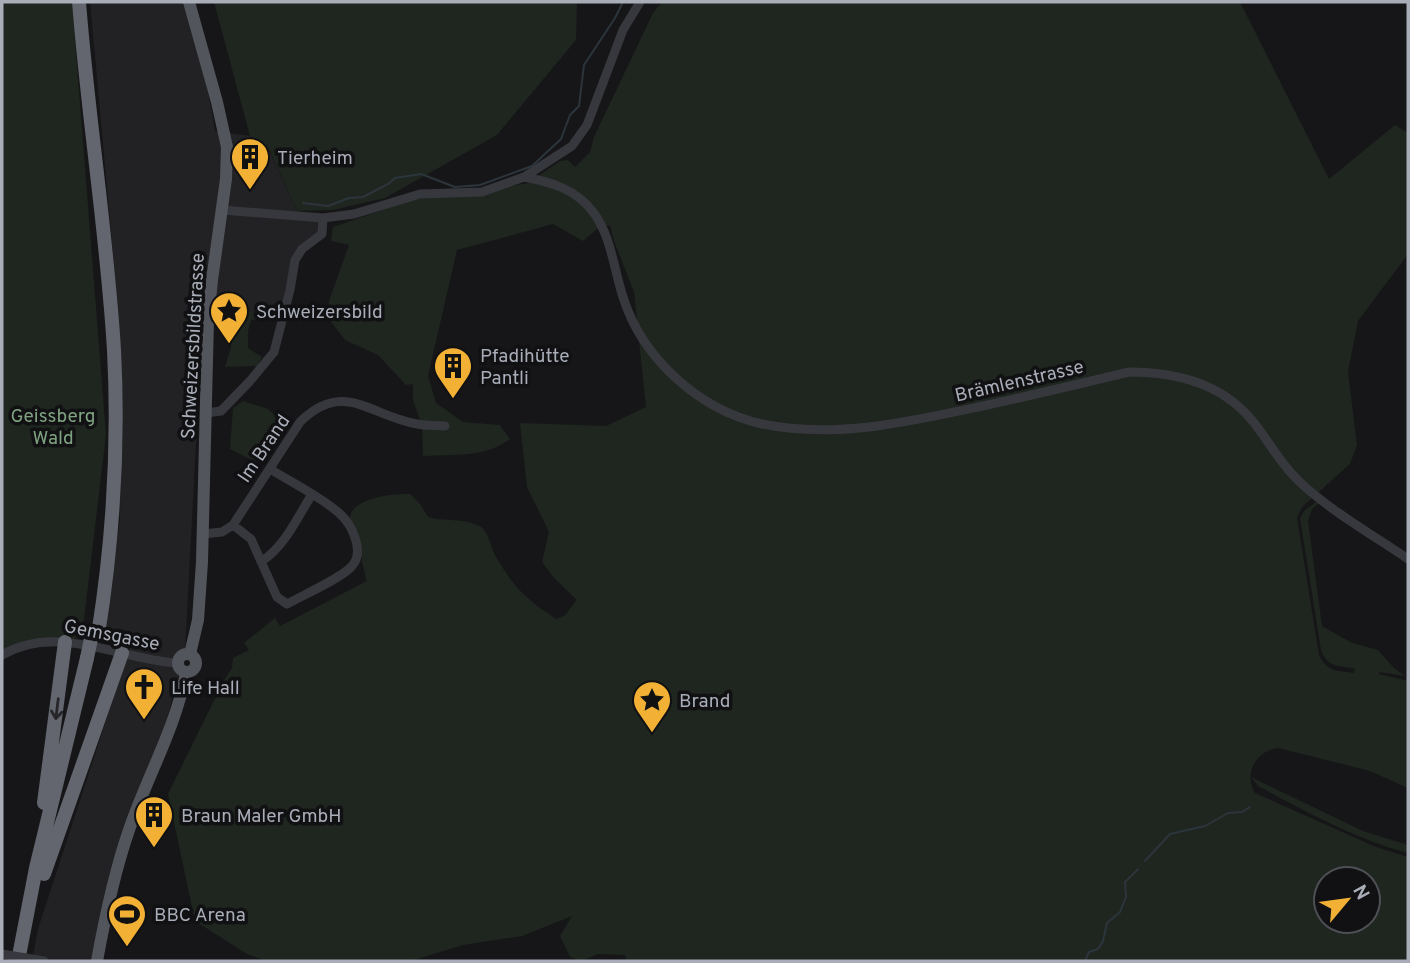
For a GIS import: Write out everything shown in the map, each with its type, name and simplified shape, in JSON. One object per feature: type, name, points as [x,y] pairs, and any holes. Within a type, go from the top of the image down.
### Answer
[{"type":"highway","points":[[18,961],[108,572],[115,450],[114,350],[79,2]]},
{"type":"highway","points":[[27,961],[40,871],[65,642]]},
{"type":"highway","points":[[40,871],[122,653]]},
{"type":"main road","name":"Schweizersbildstrasse","points":[[182,668],[181,655],[190,654],[198,620],[212,280],[226,179],[227,146],[189,2]]},
{"type":"main road","points":[[97,961],[118,864],[176,708],[182,668]]},
{"type":"street","points":[[222,210],[323,218],[354,214],[420,194],[482,192],[524,177],[572,146],[587,125],[623,30],[640,2]]},
{"type":"street","name":"Brämlenstrasse","points":[[524,177],[548,181],[570,190],[594,212],[607,241],[636,329],[652,353],[673,375],[698,395],[727,412],[776,426],[849,429],[916,421],[1129,372],[1158,372],[1201,382],[1249,416],[1292,474],[1317,496],[1408,559]]},
{"type":"street","points":[[206,413],[220,411],[274,352],[295,260],[302,249],[323,234],[323,218]]},
{"type":"street","name":"Im Brand","points":[[233,525],[300,422],[312,410],[331,401],[351,402],[416,424],[445,426]]},
{"type":"street","points":[[203,534],[222,532],[233,525],[251,539],[278,597],[287,604],[350,569],[358,559],[358,547],[349,526],[340,514],[270,469]]},
{"type":"street","points":[[262,561],[272,555],[284,540],[312,496]]},
{"type":"street","name":"Gemsgasse","points":[[2,655],[32,643],[65,642],[182,668]]},
{"type":"street","points":[[2,954],[45,961]]},
{"type":"shaded area","name":"Schweizersbild","points":[[90,2],[185,2],[215,131],[250,136],[269,150],[301,220],[321,222],[319,235],[300,247],[282,310],[203,312],[185,651],[166,722],[123,831],[110,872],[92,961],[32,961],[38,929],[130,647],[105,641],[120,519],[121,426],[118,308]]},
{"type":"green space","name":"Geissberg Wald","points":[[2,2],[72,2],[106,435],[82,636],[65,642],[54,640],[2,655]]},
{"type":"green space","points":[[214,2],[577,2],[576,40],[497,135],[385,198],[333,210],[297,211],[269,149],[250,136]]},
{"type":"green space","points":[[662,2],[1240,2],[1329,179],[1395,125],[1408,133],[1408,254],[1358,321],[1348,372],[1357,445],[1350,464],[1302,507],[1297,518],[1322,661],[1333,670],[1354,673],[1355,669],[1330,663],[1321,650],[1300,518],[1304,511],[1316,502],[1320,502],[1312,509],[1308,521],[1322,626],[1352,643],[1378,650],[1405,676],[1379,674],[1408,681],[1408,788],[1370,771],[1278,748],[1270,750],[1258,759],[1250,778],[1255,793],[1376,847],[1408,857],[1408,961],[627,961],[625,955],[598,954],[581,961],[570,957],[560,936],[572,916],[522,936],[463,945],[411,961],[266,961],[247,954],[195,921],[168,794],[232,668],[233,658],[249,650],[244,643],[275,618],[280,626],[367,581],[359,545],[350,522],[355,507],[372,499],[410,494],[428,517],[468,522],[481,527],[501,565],[516,586],[532,602],[556,619],[564,616],[577,600],[542,562],[549,532],[527,487],[520,423],[606,426],[646,407],[634,292],[610,225],[597,229],[583,241],[553,224],[457,250],[428,376],[436,403],[463,422],[500,425],[510,439],[490,449],[457,455],[423,456],[422,426],[413,400],[413,384],[406,385],[378,355],[345,340],[328,318],[329,301],[349,245],[331,241],[333,227],[421,197],[459,196],[528,183],[560,161],[568,160],[575,167],[590,152],[594,137],[653,13]]},
{"type":"green space","points":[[278,310],[278,317],[251,320],[248,348],[262,357],[257,366],[225,367],[231,347],[235,312]]},
{"type":"green space","points":[[243,401],[268,409],[286,426],[266,461],[252,460],[230,449],[233,408]]},
{"type":"green space","points":[[1251,777],[1363,831],[1408,845],[1408,853],[1332,824],[1258,786]]},
{"type":"waterway","points":[[303,203],[328,206],[349,198],[363,197],[395,178],[421,174],[455,187],[480,185],[532,166],[561,139],[570,115],[579,106],[584,65],[623,2]]},
{"type":"waterway","points":[[1145,861],[1170,834],[1205,826],[1228,813],[1242,812],[1250,807]]},
{"type":"waterway","points":[[1085,961],[1089,952],[1098,949],[1103,941],[1107,923],[1120,912],[1126,897],[1125,882],[1138,869]]},
{"type":"place","name":"Tierheim","points":[[250,191]]},
{"type":"place","name":"Schweizersbild","points":[[229,345]]},
{"type":"place","name":"Pfadihütte Pantli","points":[[453,400]]},
{"type":"place","name":"Life Hall","points":[[144,721]]},
{"type":"place","name":"Brand","points":[[652,734]]},
{"type":"place","name":"Braun Maler GmbH","points":[[154,849]]},
{"type":"place","name":"BBC Arena","points":[[127,948]]}]
